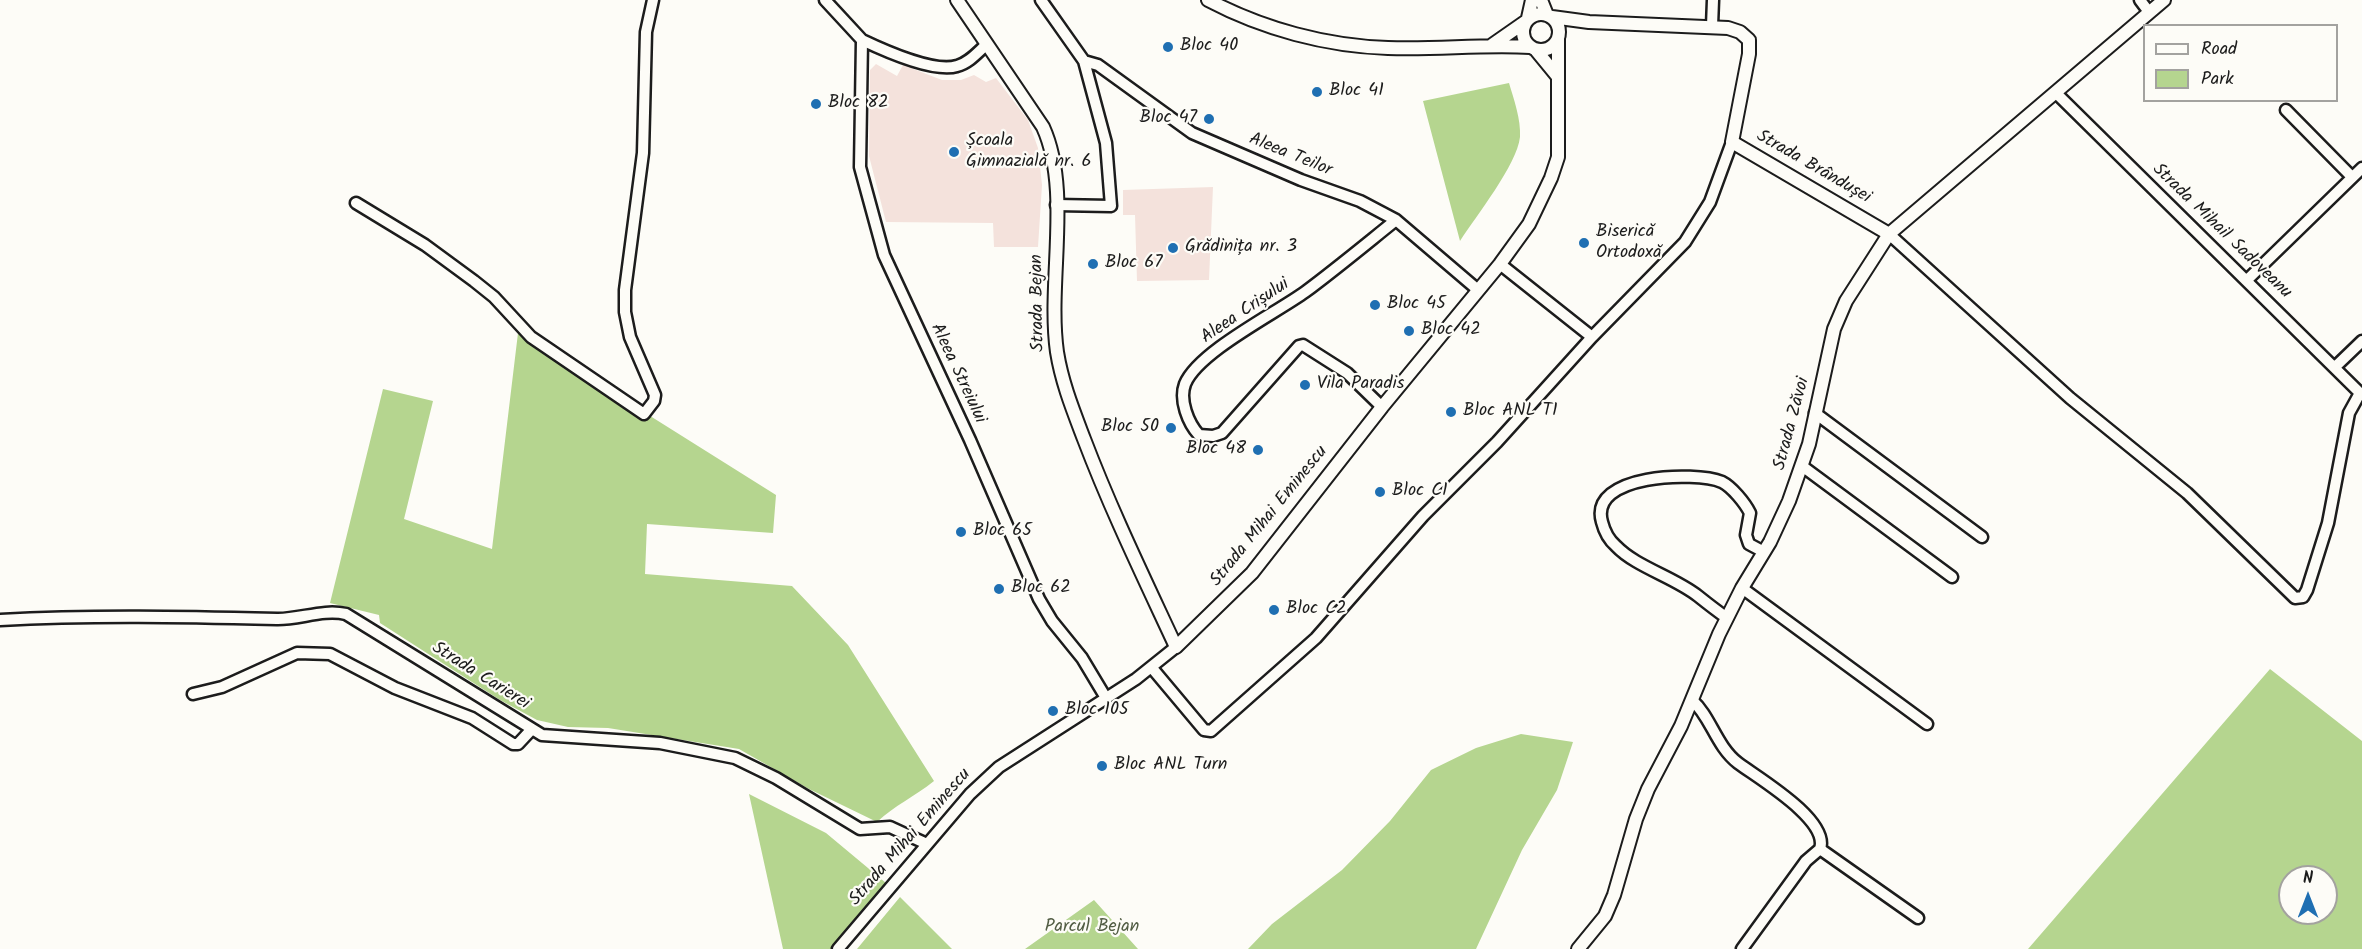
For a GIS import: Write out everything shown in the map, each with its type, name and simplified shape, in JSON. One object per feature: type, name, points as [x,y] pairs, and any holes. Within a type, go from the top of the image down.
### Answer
[{"type":"street","points":[[356,203],[424,244],[466,274],[494,297],[531,337],[644,414],[654,401],[655,395],[630,337],[625,312],[625,290],[643,153],[646,32],[653,0]]},
{"type":"street","points":[[825,0],[862,39],[886,51],[945,67],[965,63],[987,44]]},
{"type":"street","name":"Strada Bejan","points":[[957,0],[1043,127],[1051,144],[1055,160],[1055,327],[1060,372],[1094,464],[1176,647]]},
{"type":"street","name":"Aleea Teilor","points":[[1041,0],[1084,61],[1106,143],[1111,206],[1056,205]]},
{"type":"street","points":[[1208,0],[1272,27],[1345,44],[1417,49],[1492,45],[1546,49],[1558,37],[1558,25],[1541,0]]},
{"type":"street","points":[[1532,0],[1522,33],[1558,77]]},
{"type":"street","points":[[1712,26],[1713,0]]},
{"type":"street","points":[[2140,0],[2150,12]]},
{"type":"street","name":"Strada Zăvoi","points":[[1579,949],[1605,916],[1614,895],[1636,819],[1692,700],[1727,618],[1764,552],[1802,466],[1834,329],[1852,292],[1889,234],[2164,0]]},
{"type":"street","points":[[1492,45],[1538,14],[1550,16]]},
{"type":"street","name":"Strada Brândușei","points":[[1550,16],[1588,22],[1712,26],[1740,32],[1749,40],[1732,142],[1889,234]]},
{"type":"street","name":"Strada Brândușei","points":[[1558,37],[1588,22]]},
{"type":"street","name":"Strada Mihai Eminescu","points":[[838,949],[970,794],[999,767],[1152,668],[1252,573],[1382,407],[1500,264],[1538,208],[1555,168],[1560,136],[1558,37]]},
{"type":"street","name":"Aleea Streiului","points":[[862,39],[860,167],[884,255],[961,419],[1039,599],[1052,621],[1082,658],[1107,698]]},
{"type":"street","name":"Aleea Teilor","points":[[1084,61],[1098,65],[1192,132],[1301,180],[1360,201],[1396,220],[1478,290]]},
{"type":"street","name":"Strada Mihail Sadoveanu","points":[[2056,93],[2361,394]]},
{"type":"street","points":[[2286,110],[2352,177]]},
{"type":"street","points":[[1152,668],[1204,730],[1211,731],[1316,638],[1423,516],[1497,442],[1592,337],[1685,242],[1710,202],[1732,142]]},
{"type":"street","points":[[2247,280],[2362,168]]},
{"type":"street","name":"Aleea Crișului","points":[[1382,407],[1347,373],[1303,345],[1299,346],[1222,433],[1199,435],[1188,416],[1183,393],[1191,374],[1212,354],[1305,292],[1396,220]]},
{"type":"street","points":[[1889,234],[2070,398],[2187,493],[2295,598],[2303,597],[2307,590],[2334,497],[2349,413],[2361,394]]},
{"type":"street","points":[[1500,264],[1592,337]]},
{"type":"street","points":[[2335,367],[2362,341]]},
{"type":"street","points":[[1815,413],[1982,537]]},
{"type":"street","points":[[1802,466],[1952,577]]},
{"type":"street","points":[[1727,618],[1698,596],[1617,547],[1601,520],[1603,502],[1615,490],[1646,481],[1688,478],[1721,482],[1730,488],[1750,513],[1746,535],[1749,544],[1764,552]]},
{"type":"street","points":[[1742,588],[1927,724]]},
{"type":"street","name":"Strada Carierei","points":[[0,621],[88,615],[282,619],[334,612],[357,619],[542,735],[660,743],[735,758],[776,778],[860,829],[890,827],[927,844]]},
{"type":"street","points":[[193,694],[222,687],[297,652],[330,654],[394,688],[472,718],[513,744],[518,744],[532,729]]},
{"type":"street","points":[[1692,700],[1699,706],[1720,744],[1735,761],[1802,810],[1821,839],[1820,849],[1806,861],[1742,949]]},
{"type":"street","points":[[1820,849],[1918,918]]},
{"type":"shaded area","name":"Școala Gimnazială nr. 6","points":[[876,64],[897,76],[903,65],[942,80],[961,80],[974,75],[986,82],[996,78],[1028,120],[1038,148],[1042,185],[1038,247],[994,247],[993,223],[886,222],[869,156],[870,70]]},
{"type":"shaded area","name":"Grădinița nr. 3","points":[[1213,187],[1209,280],[1137,281],[1135,215],[1123,215],[1123,190]]},
{"type":"green space","points":[[1509,83],[1519,123],[1520,137],[1517,148],[1504,176],[1460,241],[1423,101]]},
{"type":"green space","points":[[518,333],[776,495],[773,533],[647,524],[645,574],[792,586],[848,645],[934,781],[877,822],[809,789],[739,749],[608,728],[568,727],[537,720],[500,700],[380,623],[379,615],[330,603],[383,389],[433,401],[404,519],[492,549]]},
{"type":"green space","points":[[2270,669],[2362,741],[2362,949],[2028,949]]},
{"type":"green space","points":[[1521,734],[1573,742],[1557,790],[1522,850],[1476,949],[1248,949],[1272,924],[1342,870],[1390,821],[1431,770],[1476,748]]},
{"type":"green space","points":[[749,794],[826,833],[886,883],[832,949],[783,949]]},
{"type":"green space","points":[[900,897],[952,949],[857,949]]},
{"type":"green space","name":"Parcul Bejan","points":[[1094,900],[1138,949],[1025,949]]},
{"type":"place","name":"Bloc 40","points":[[1168,47]]},
{"type":"place","name":"Bloc 41","points":[[1317,92]]},
{"type":"place","name":"Bloc 82","points":[[816,104]]},
{"type":"place","name":"Bloc 47","points":[[1209,119]]},
{"type":"place","name":"Școala Gimnazială nr. 6","points":[[954,152]]},
{"type":"place","name":"Biserică Ortodoxă","points":[[1584,243]]},
{"type":"place","name":"Grădinița nr. 3","points":[[1173,248]]},
{"type":"place","name":"Bloc 67","points":[[1093,264]]},
{"type":"place","name":"Bloc 45","points":[[1375,305]]},
{"type":"place","name":"Bloc 42","points":[[1409,331]]},
{"type":"place","name":"Vila Paradis","points":[[1305,385]]},
{"type":"place","name":"Bloc ANL T1","points":[[1451,412]]},
{"type":"place","name":"Bloc 50","points":[[1171,428]]},
{"type":"place","name":"Bloc 48","points":[[1258,450]]},
{"type":"place","name":"Bloc C1","points":[[1380,492]]},
{"type":"place","name":"Bloc 65","points":[[961,532]]},
{"type":"place","name":"Bloc 62","points":[[999,589]]},
{"type":"place","name":"Bloc C2","points":[[1274,610]]},
{"type":"place","name":"Bloc 105","points":[[1053,711]]},
{"type":"place","name":"Bloc ANL Turn","points":[[1102,766]]}]
